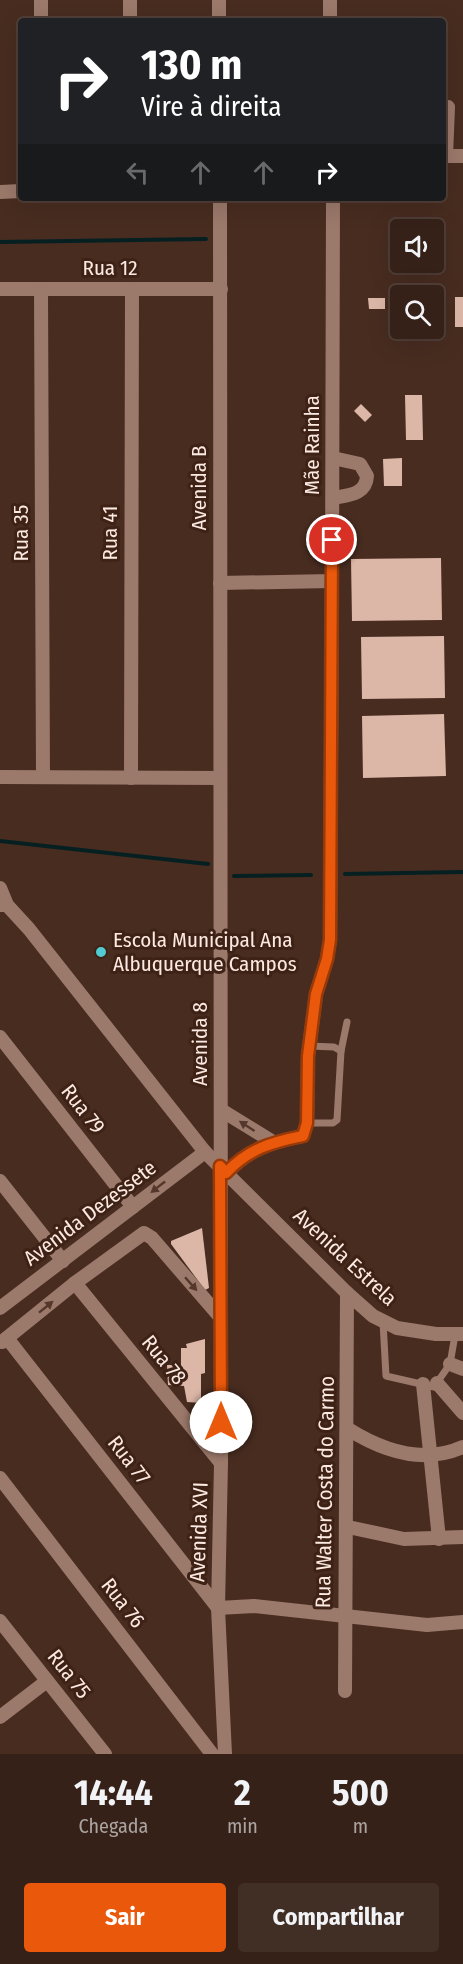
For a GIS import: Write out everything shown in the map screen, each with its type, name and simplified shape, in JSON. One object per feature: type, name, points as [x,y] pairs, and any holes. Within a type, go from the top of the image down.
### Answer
[{"type":"street","points":[[41,0],[41,18]]},
{"type":"street","points":[[130,0],[130,18]]},
{"type":"street","points":[[219,0],[219,18]]},
{"type":"street","points":[[330,0],[330,18]]},
{"type":"street","points":[[446,107],[463,106]]},
{"type":"street","points":[[446,156],[463,156]]},
{"type":"street","points":[[0,192],[18,191]]},
{"type":"street","name":"Avenida B","points":[[220,201],[220,778]]},
{"type":"street","name":"Mãe Rainha","points":[[307,1123],[309,1046],[316,994],[327,959],[330,940],[333,201]]},
{"type":"street","name":"Rua 12","points":[[0,289],[220,289]]},
{"type":"street","name":"Rua 35","points":[[41,289],[43,777]]},
{"type":"street","name":"Rua 41","points":[[131,778],[132,289]]},
{"type":"street","points":[[333,458],[356,462],[364,467],[367,476],[366,485],[360,492],[333,498]]},
{"type":"street","points":[[220,583],[332,581]]},
{"type":"street","points":[[0,777],[220,778]]},
{"type":"street","name":"Avenida 8","points":[[220,778],[221,1110],[224,1169]]},
{"type":"street","name":"Avenida Estrela","points":[[0,888],[4,905],[37,938],[205,1152],[347,1293],[383,1322],[410,1331],[459,1335]]},
{"type":"street","name":"Rua 79","points":[[0,1037],[133,1207]]},
{"type":"street","points":[[221,1110],[273,1142]]},
{"type":"street","points":[[224,1169],[241,1156],[273,1142],[303,1136],[307,1123]]},
{"type":"street","name":"Avenida Dezessete","points":[[0,1308],[205,1152]]},
{"type":"street","name":"Avenida XVI","points":[[224,1169],[218,1608],[225,1754]]},
{"type":"street","points":[[0,1181],[63,1260]]},
{"type":"street","points":[[4,1341],[75,1283],[141,1234],[148,1234],[221,1318]]},
{"type":"street","name":"Rua 78","points":[[75,1283],[221,1463]]},
{"type":"street","name":"Rua Walter Costa do Carmo","points":[[345,1691],[344,1614],[348,1527],[347,1293]]},
{"type":"street","name":"Rua 77","points":[[4,1341],[218,1608]]},
{"type":"street","points":[[430,1384],[463,1413]]},
{"type":"street","points":[[430,1384],[430,1456],[439,1539]]},
{"type":"street","points":[[348,1429],[369,1443],[403,1454],[430,1456],[463,1447]]},
{"type":"street","name":"Rua 76","points":[[0,1478],[212,1754]]},
{"type":"street","points":[[348,1527],[386,1538],[463,1537]]},
{"type":"street","points":[[218,1608],[254,1606],[344,1614],[394,1623],[427,1625],[463,1622]]},
{"type":"street","name":"Rua 75","points":[[0,1621],[105,1754]]},
{"type":"street","points":[[0,1717],[47,1681]]},
{"type":"lane","points":[[307,1123],[333,1123],[337,1120],[341,1051],[347,1022]]},
{"type":"lane","points":[[309,1046],[333,1047],[341,1051]]},
{"type":"lane","points":[[383,1322],[386,1376],[430,1384],[457,1366],[459,1335]]},
{"type":"building","points":[[455,297],[463,297],[463,327],[455,327]]},
{"type":"building","points":[[368,298],[385,298],[385,309],[369,309]]},
{"type":"building","points":[[405,395],[422,395],[423,440],[406,440]]},
{"type":"building","points":[[361,404],[372,415],[365,422],[354,411]]},
{"type":"building","points":[[402,458],[402,486],[384,486],[383,459]]},
{"type":"building","points":[[441,558],[442,620],[352,621],[351,559]]},
{"type":"building","points":[[444,636],[445,698],[362,699],[361,637]]},
{"type":"building","points":[[444,714],[446,776],[363,778],[362,716]]},
{"type":"building","points":[[202,1228],[209,1288],[205,1290],[171,1244],[171,1241]]},
{"type":"building","points":[[205,1339],[205,1373],[201,1374],[201,1403],[187,1402],[184,1386],[168,1385],[167,1365],[181,1365],[181,1348],[187,1348],[186,1344]]},
{"type":"waterway","points":[[0,242],[206,239]]},
{"type":"waterway","points":[[0,841],[208,864]]},
{"type":"waterway","points":[[345,874],[463,872]]},
{"type":"waterway","points":[[234,876],[311,875]]},
{"type":"place","name":"Escola Municipal Ana Albuquerque Campos","points":[[101,952]]},
{"type":"route","points":[[221,1422],[220,1166],[226,1173],[241,1156],[273,1142],[303,1136],[307,1123],[308,1056],[316,994],[327,959],[330,940],[332,540]]}]
